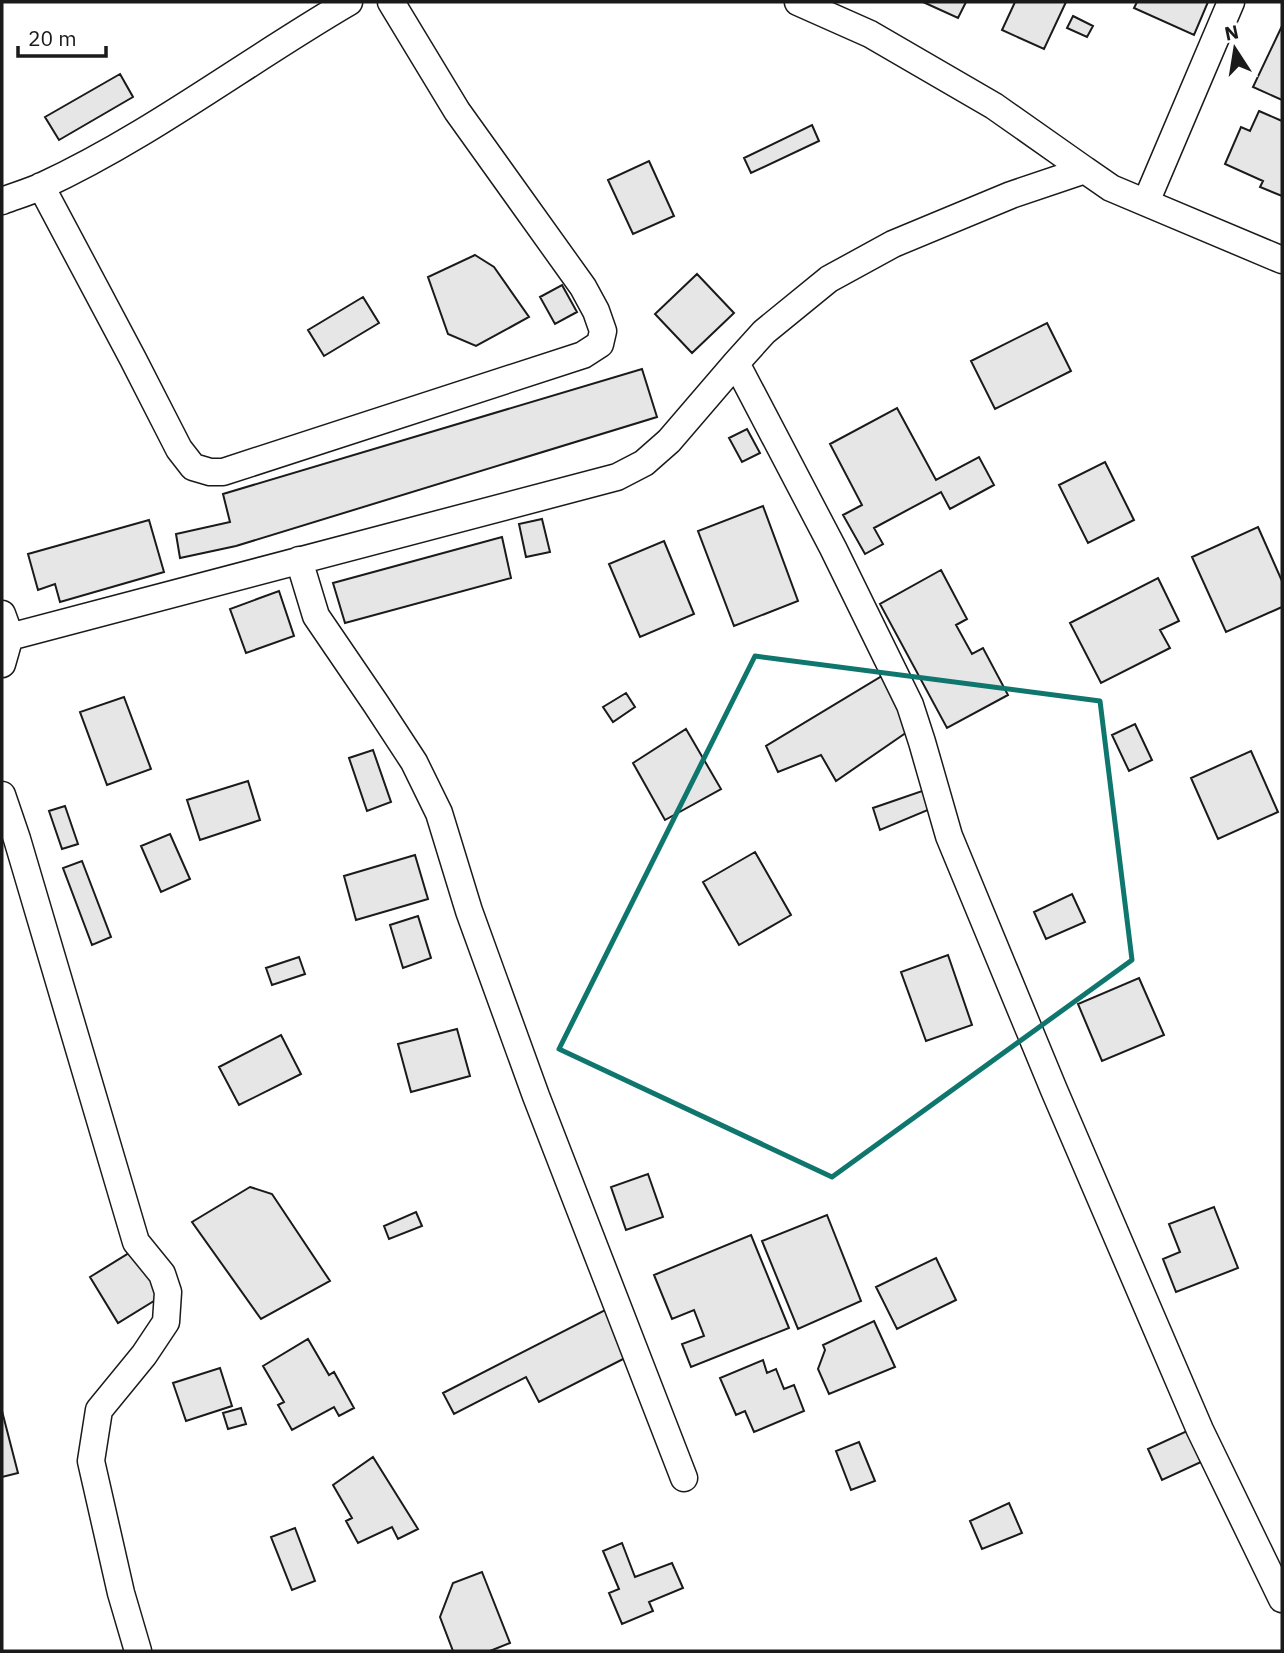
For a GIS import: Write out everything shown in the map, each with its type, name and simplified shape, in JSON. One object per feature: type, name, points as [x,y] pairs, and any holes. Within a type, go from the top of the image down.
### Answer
[{"type":"street","points":[[2,201],[41,186],[126,142],[349,2]]},
{"type":"street","points":[[41,186],[178,449],[193,467],[210,472],[223,472],[583,355],[600,344],[603,331],[583,287],[457,111],[391,2]]},
{"type":"street","points":[[798,2],[870,34],[995,106],[1111,188],[1282,260]]},
{"type":"street","points":[[1146,202],[1231,2]]},
{"type":"street","points":[[2,664],[4,630],[299,560],[617,477],[644,463],[669,441],[764,332],[829,279],[893,244],[1011,195],[1085,170]]},
{"type":"street","points":[[736,363],[833,548],[910,705],[948,836],[1200,1430],[1275,1565],[1282,1599]]},
{"type":"street","points":[[299,560],[316,616],[414,762],[439,813],[469,911],[536,1096],[684,1479]]},
{"type":"street","points":[[2,795],[136,1242],[162,1274],[168,1292],[166,1321],[144,1355],[99,1410],[91,1461],[121,1592],[138,1651]]},
{"type":"highlighted area","points":[[755,656],[1100,701],[1132,960],[832,1177],[559,1049]]},
{"type":"building","points":[[923,2],[966,2],[958,18]]},
{"type":"building","points":[[1015,2],[1066,2],[1044,49],[1002,30]]},
{"type":"building","points":[[1137,2],[1208,2],[1194,35],[1134,8]]},
{"type":"building","points":[[1073,16],[1093,26],[1087,37],[1067,28]]},
{"type":"building","points":[[1282,26],[1282,100],[1253,87]]},
{"type":"building","points":[[120,74],[133,97],[59,140],[45,117]]},
{"type":"building","points":[[1259,111],[1282,121],[1282,196],[1260,187],[1263,181],[1225,164],[1241,127],[1250,131]]},
{"type":"building","points":[[812,125],[819,141],[751,173],[744,158]]},
{"type":"building","points":[[649,161],[674,216],[633,234],[608,180]]},
{"type":"building","points":[[475,255],[494,267],[529,317],[476,346],[448,334],[428,277]]},
{"type":"building","points":[[697,274],[734,313],[692,353],[655,314]]},
{"type":"building","points":[[562,285],[577,312],[555,324],[540,297]]},
{"type":"building","points":[[363,297],[379,323],[324,356],[308,330]]},
{"type":"building","points":[[1047,323],[1071,371],[995,409],[971,361]]},
{"type":"building","points":[[642,369],[657,417],[236,546],[180,558],[176,534],[230,522],[223,494]]},
{"type":"building","points":[[897,408],[936,480],[979,457],[994,485],[950,509],[941,492],[874,528],[883,544],[865,554],[843,515],[862,505],[830,444]]},
{"type":"building","points":[[747,429],[760,453],[742,462],[729,438]]},
{"type":"building","points":[[1105,462],[1134,520],[1088,543],[1059,485]]},
{"type":"building","points":[[763,506],[798,601],[734,626],[698,531]]},
{"type":"building","points":[[542,519],[550,552],[526,557],[519,524]]},
{"type":"building","points":[[149,520],[164,572],[60,602],[55,584],[38,590],[28,554]]},
{"type":"building","points":[[1258,527],[1282,581],[1282,607],[1226,632],[1192,557]]},
{"type":"building","points":[[502,537],[511,578],[345,623],[333,583]]},
{"type":"building","points":[[664,541],[694,614],[640,637],[609,564]]},
{"type":"building","points":[[941,570],[967,619],[956,625],[972,654],[983,648],[1008,695],[947,728],[880,604]]},
{"type":"building","points":[[1158,578],[1179,621],[1160,630],[1170,648],[1101,683],[1070,623]]},
{"type":"building","points":[[279,591],[294,636],[246,653],[230,609]]},
{"type":"building","points":[[882,676],[910,730],[836,781],[821,755],[778,772],[766,746]]},
{"type":"building","points":[[626,693],[635,707],[613,722],[603,707]]},
{"type":"building","points":[[124,697],[151,769],[107,785],[80,712]]},
{"type":"building","points":[[1135,724],[1152,760],[1129,771],[1112,735]]},
{"type":"building","points":[[686,729],[721,789],[665,820],[633,763]]},
{"type":"building","points":[[373,750],[391,802],[367,811],[349,758]]},
{"type":"building","points":[[1251,751],[1278,812],[1218,839],[1191,778]]},
{"type":"building","points":[[248,781],[260,820],[200,840],[187,800]]},
{"type":"building","points":[[925,790],[928,810],[880,830],[873,808]]},
{"type":"building","points":[[65,806],[78,844],[62,849],[49,811]]},
{"type":"building","points":[[170,834],[190,879],[161,892],[141,846]]},
{"type":"building","points":[[755,852],[791,915],[739,945],[703,882]]},
{"type":"building","points":[[415,855],[428,899],[356,920],[344,876]]},
{"type":"building","points":[[82,861],[111,937],[92,945],[63,868]]},
{"type":"building","points":[[1072,894],[1085,922],[1046,939],[1034,912]]},
{"type":"building","points":[[418,916],[431,958],[403,968],[390,925]]},
{"type":"building","points":[[948,955],[972,1025],[926,1041],[901,972]]},
{"type":"building","points":[[299,957],[305,974],[272,985],[266,968]]},
{"type":"building","points":[[1139,978],[1164,1035],[1102,1061],[1078,1004]]},
{"type":"building","points":[[457,1029],[470,1076],[411,1092],[398,1044]]},
{"type":"building","points":[[281,1035],[301,1074],[239,1105],[219,1067]]},
{"type":"building","points":[[648,1174],[663,1217],[626,1230],[611,1187]]},
{"type":"building","points":[[250,1187],[272,1194],[330,1281],[261,1319],[192,1222]]},
{"type":"building","points":[[1214,1207],[1238,1268],[1176,1292],[1163,1259],[1180,1252],[1169,1224]]},
{"type":"building","points":[[416,1212],[422,1226],[389,1239],[384,1226]]},
{"type":"building","points":[[827,1215],[861,1301],[798,1329],[762,1241]]},
{"type":"building","points":[[751,1235],[789,1328],[691,1367],[682,1344],[704,1336],[694,1310],[672,1319],[654,1275]]},
{"type":"building","points":[[134,1250],[162,1296],[118,1323],[90,1277]]},
{"type":"building","points":[[936,1258],[956,1300],[897,1329],[876,1287]]},
{"type":"building","points":[[609,1308],[633,1354],[539,1402],[526,1377],[454,1414],[443,1393]]},
{"type":"building","points":[[874,1321],[895,1367],[829,1394],[818,1369],[825,1350],[823,1345]]},
{"type":"building","points":[[308,1339],[329,1375],[334,1372],[354,1408],[339,1416],[334,1407],[292,1430],[278,1405],[284,1402],[263,1366]]},
{"type":"building","points":[[763,1360],[767,1373],[776,1369],[784,1389],[794,1385],[804,1411],[754,1432],[745,1411],[736,1415],[720,1378]]},
{"type":"building","points":[[220,1368],[232,1406],[186,1421],[173,1383]]},
{"type":"building","points":[[241,1408],[246,1424],[228,1429],[223,1413]]},
{"type":"building","points":[[2,1411],[18,1473],[2,1477]]},
{"type":"building","points":[[1187,1431],[1201,1462],[1162,1480],[1148,1449]]},
{"type":"building","points":[[859,1442],[875,1481],[851,1490],[836,1451]]},
{"type":"building","points":[[373,1457],[418,1529],[398,1539],[392,1527],[358,1543],[346,1521],[352,1518],[333,1485]]},
{"type":"building","points":[[1009,1503],[1022,1533],[982,1549],[970,1521]]},
{"type":"building","points":[[295,1528],[315,1581],[292,1590],[271,1537]]},
{"type":"building","points":[[622,1543],[635,1577],[672,1563],[683,1588],[649,1602],[653,1611],[622,1624],[609,1593],[619,1589],[603,1551]]},
{"type":"building","points":[[482,1572],[510,1643],[490,1651],[453,1651],[440,1617],[453,1583]]}]
